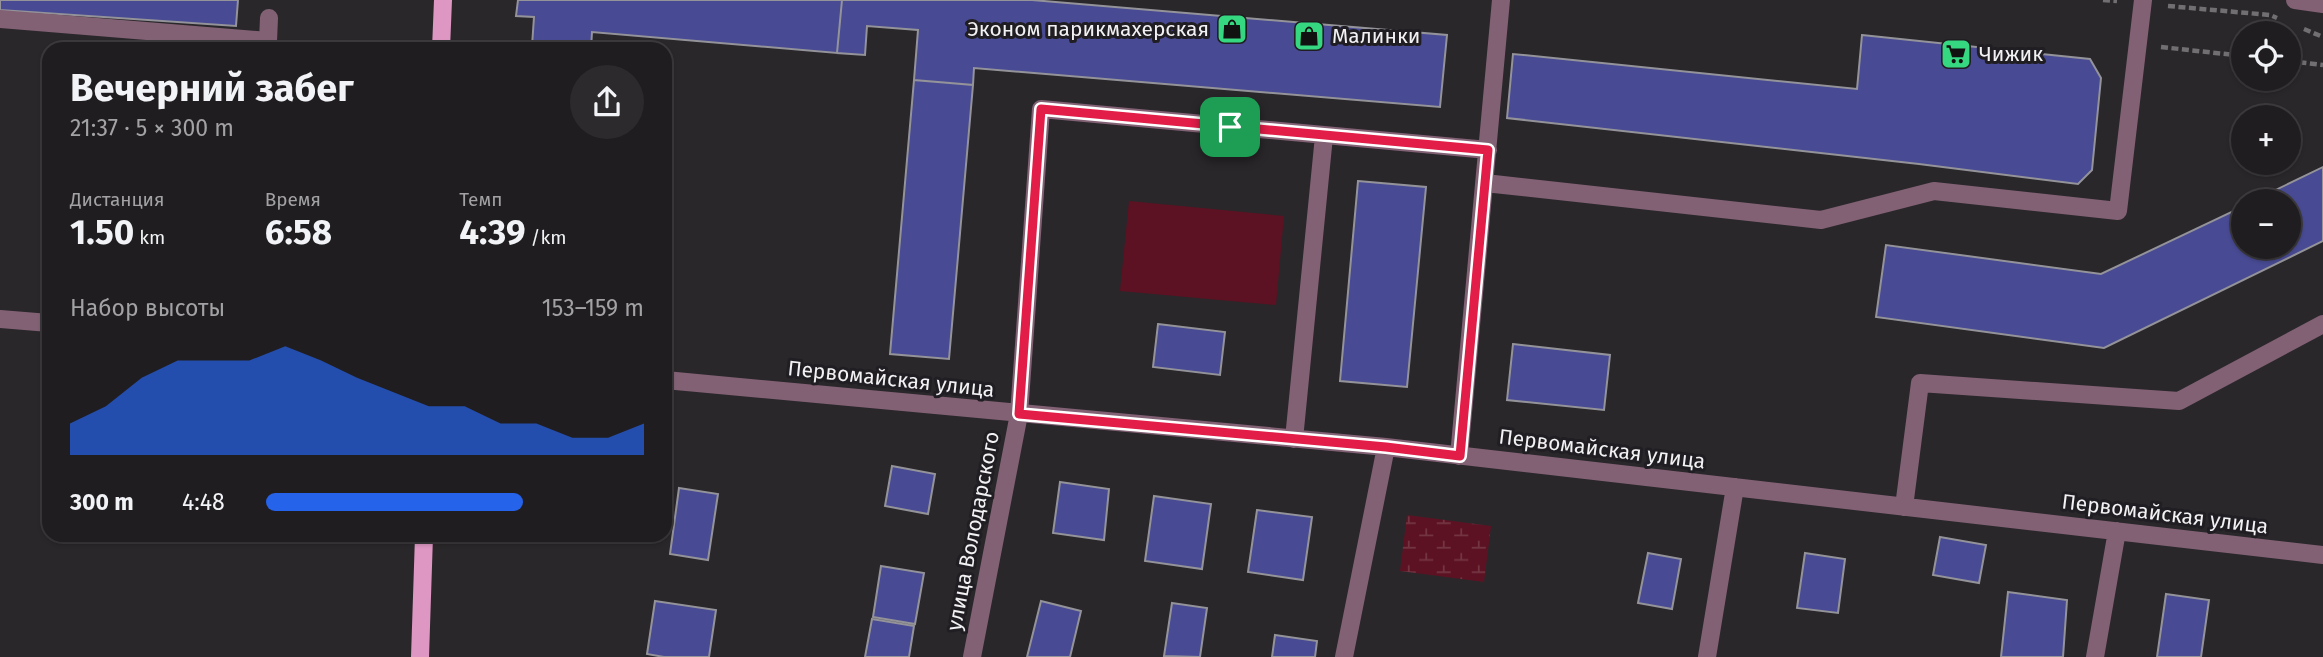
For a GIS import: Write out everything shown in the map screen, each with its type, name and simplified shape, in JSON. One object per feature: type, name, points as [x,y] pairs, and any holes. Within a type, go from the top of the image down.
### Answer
[{"type":"main road","points":[[441,42],[443,0]]},
{"type":"main road","points":[[420,657],[424,542]]},
{"type":"street","points":[[1460,456],[1502,0]]},
{"type":"street","points":[[2295,0],[2323,4]]},
{"type":"street","points":[[1485,183],[1821,220],[1934,191],[2118,211],[2143,2]]},
{"type":"street","points":[[0,19],[268,40],[270,18]]},
{"type":"street","name":"улица Володарского","points":[[972,657],[1019,414],[1041,109],[1324,136]]},
{"type":"street","points":[[1294,439],[1324,136],[1488,150]]},
{"type":"street","points":[[0,319],[42,322]]},
{"type":"street","points":[[1904,507],[1920,383],[2179,401],[2323,324]]},
{"type":"street","name":"Первомайская улица","points":[[672,381],[1386,447],[2323,555]]},
{"type":"street","points":[[1344,657],[1386,447]]},
{"type":"street","points":[[1707,657],[1735,488]]},
{"type":"street","points":[[2095,657],[2117,530]]},
{"type":"path","points":[[2104,0],[2270,15]]},
{"type":"path","points":[[2138,45],[2231,55]]},
{"type":"path","points":[[2301,62],[2323,65]]},
{"type":"green space","points":[[1129,201],[1284,216],[1276,305],[1120,291]]},
{"type":"green space","points":[[1407,515],[1491,526],[1484,582],[1400,571]]},
{"type":"building","points":[[0,0],[238,0],[236,26],[0,10]]},
{"type":"building","points":[[518,0],[842,0],[837,53],[592,32],[591,42],[532,42],[534,17],[516,16]]},
{"type":"building","points":[[842,0],[1032,0],[1447,35],[1440,107],[974,68],[973,85],[914,80],[918,30],[867,26],[865,55],[837,53]]},
{"type":"building","points":[[1862,35],[2090,59],[2101,78],[2092,170],[2078,184],[1507,118],[1513,54],[1857,89]]},
{"type":"building","points":[[914,80],[973,85],[949,359],[890,354]]},
{"type":"building","points":[[2323,167],[2323,241],[2301,252],[2301,189],[2278,189]]},
{"type":"building","points":[[1358,181],[1426,187],[1407,387],[1340,381]]},
{"type":"building","points":[[2231,212],[2231,259],[2286,259],[2104,348],[1876,317],[1886,245],[2101,274]]},
{"type":"building","points":[[1158,324],[1225,332],[1220,375],[1153,367]]},
{"type":"building","points":[[1513,344],[1610,355],[1604,410],[1507,400]]},
{"type":"building","points":[[892,466],[935,474],[928,514],[885,506]]},
{"type":"building","points":[[1060,482],[1109,489],[1104,540],[1053,533]]},
{"type":"building","points":[[679,488],[718,494],[708,560],[670,554]]},
{"type":"building","points":[[1154,496],[1211,504],[1202,569],[1145,561]]},
{"type":"building","points":[[1257,510],[1312,517],[1303,580],[1248,572]]},
{"type":"building","points":[[1940,537],[1986,545],[1979,583],[1933,575]]},
{"type":"building","points":[[1648,553],[1681,559],[1672,609],[1638,603]]},
{"type":"building","points":[[1805,553],[1845,559],[1838,613],[1797,608]]},
{"type":"building","points":[[881,566],[924,573],[915,624],[873,617]]},
{"type":"building","points":[[2008,592],[2067,600],[2063,657],[2001,657]]},
{"type":"building","points":[[2166,594],[2209,600],[2201,657],[2157,657]]},
{"type":"building","points":[[655,601],[716,610],[709,657],[664,657],[647,654]]},
{"type":"building","points":[[1041,601],[1081,611],[1070,657],[1027,657]]},
{"type":"building","points":[[1172,603],[1207,608],[1200,657],[1164,656]]},
{"type":"building","points":[[872,619],[914,626],[909,657],[865,657]]},
{"type":"building","points":[[1275,635],[1317,641],[1315,657],[1272,657]]},
{"type":"place","name":"Эконом парикмахерская","points":[[1232,29]]},
{"type":"place","name":"Малинки","points":[[1309,36]]},
{"type":"place","name":"Чижик","points":[[1956,54]]},
{"type":"route","points":[[1041,109],[1230,127],[1488,150],[1460,456],[1019,414],[1041,109]]}]
